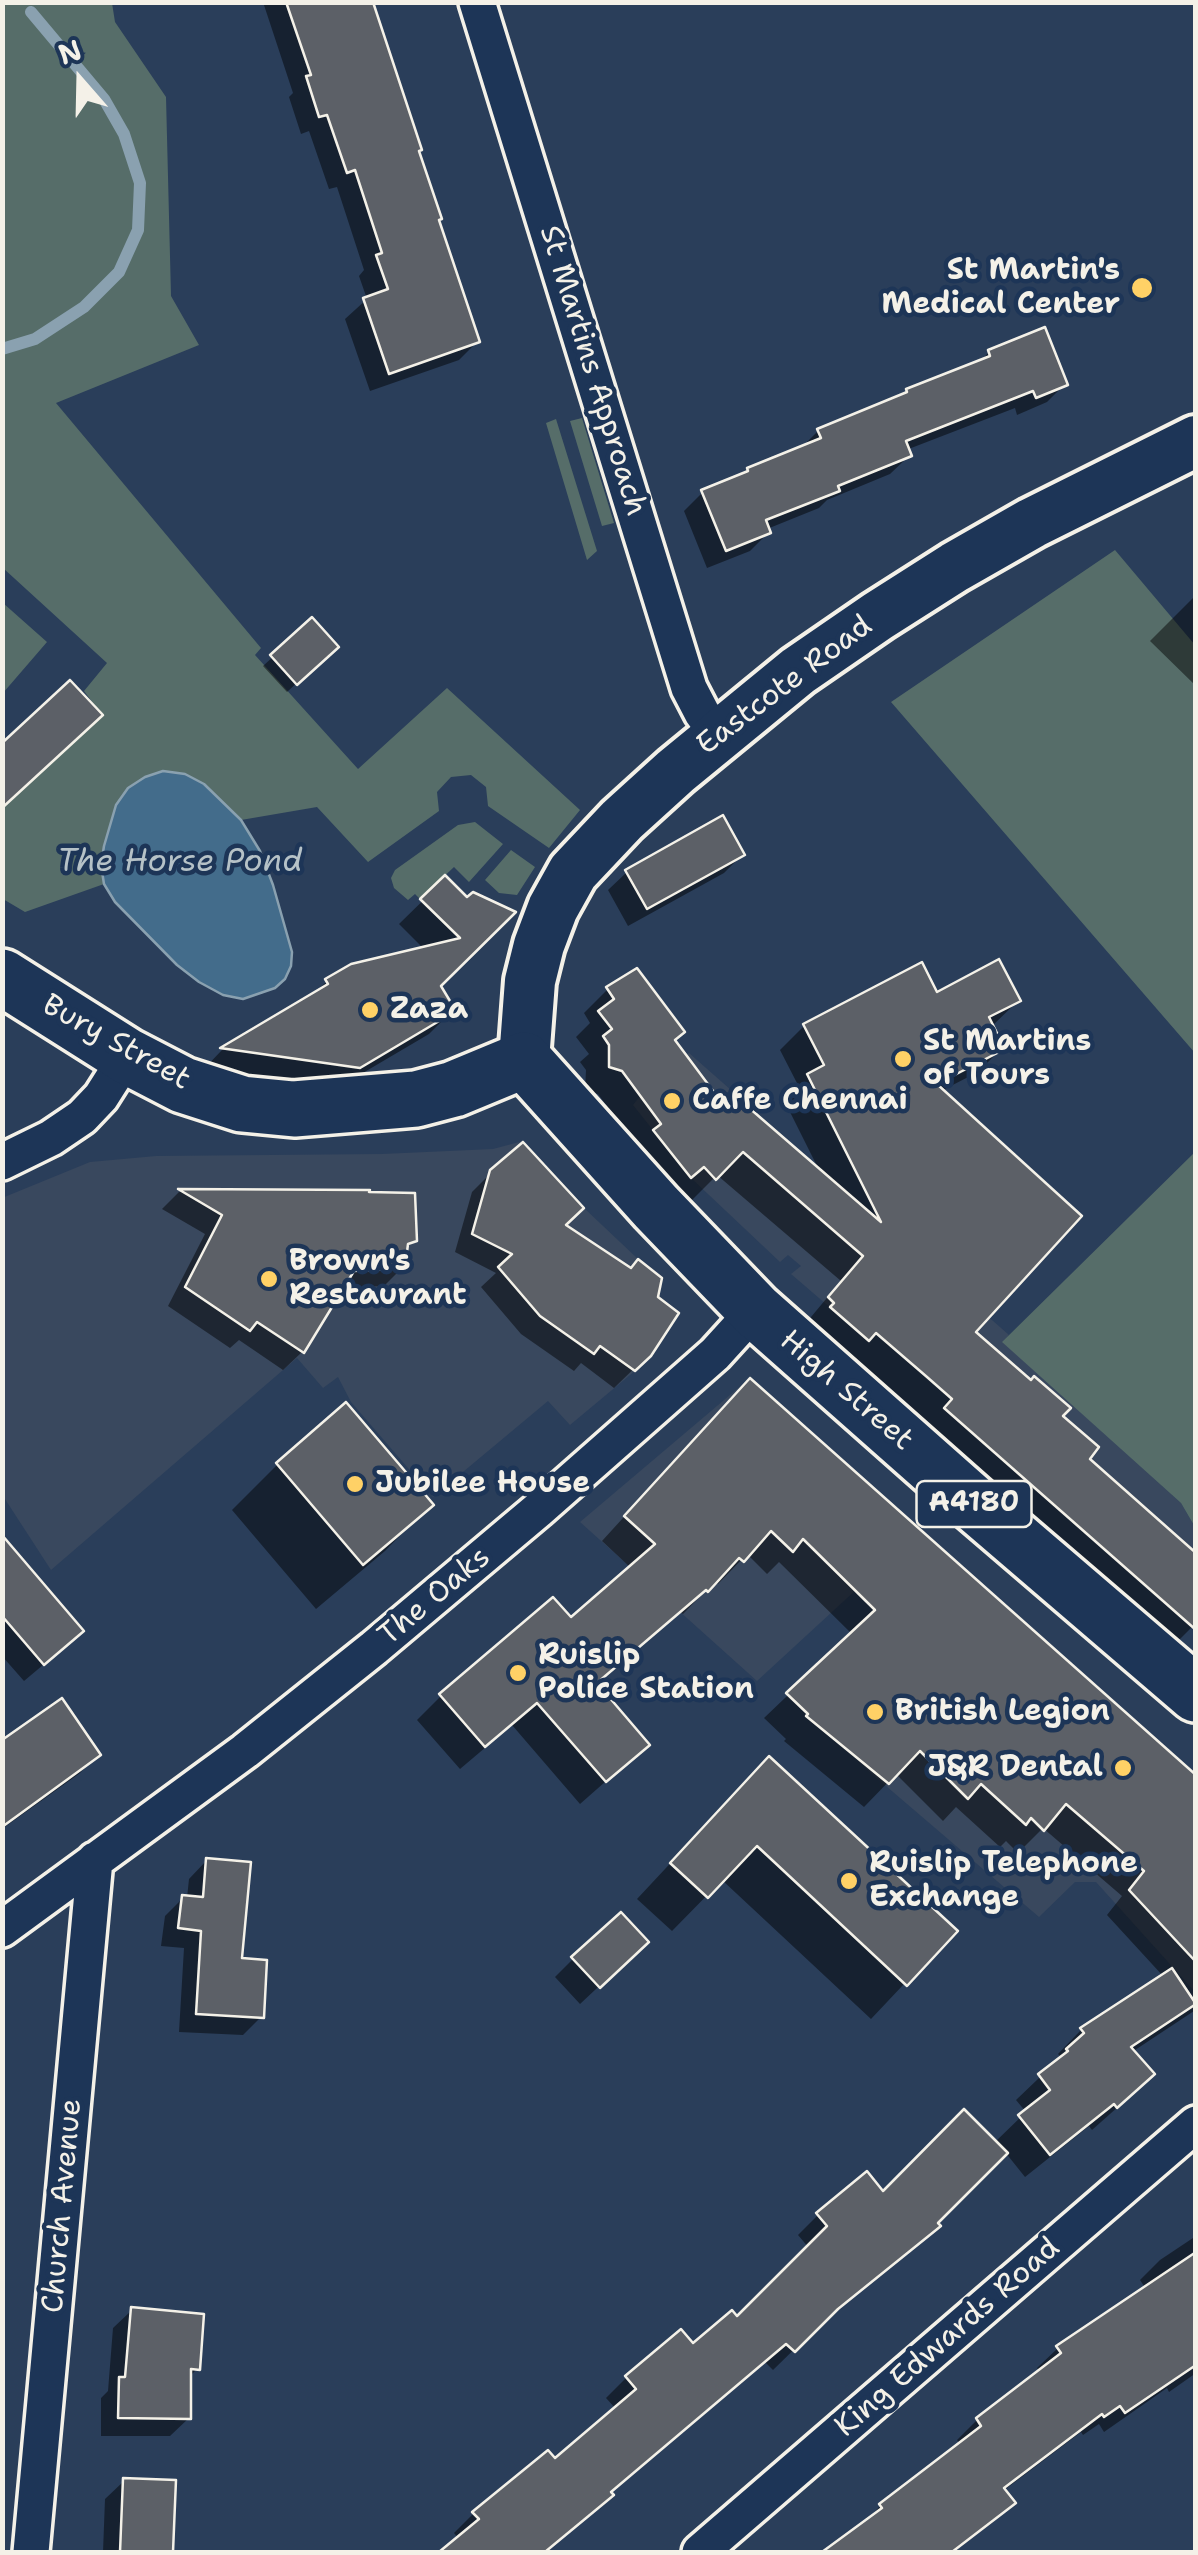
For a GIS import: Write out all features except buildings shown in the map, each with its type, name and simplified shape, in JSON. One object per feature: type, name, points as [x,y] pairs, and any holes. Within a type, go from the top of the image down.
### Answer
[{"type":"main road","name":"Eastcote Road","points":[[524,1060],[530,981],[552,908],[573,872],[622,820],[718,734],[798,671],[954,567],[1196,440]]},
{"type":"main road","name":"Bury Street","points":[[2,977],[127,1056],[183,1085],[242,1104],[294,1109],[416,1099],[524,1060]]},
{"type":"main road","name":"High Street","points":[[524,1060],[756,1310],[1196,1694]]},
{"type":"street","name":"St Martins Approach","points":[[477,2],[689,688],[718,734]]},
{"type":"street","points":[[2,1162],[51,1138],[82,1117],[102,1098],[127,1056]]},
{"type":"street","name":"The Oaks","points":[[2,1929],[245,1751],[390,1635],[701,1366],[756,1310]]},
{"type":"street","name":"Church Avenue","points":[[31,2552],[95,1860]]},
{"type":"street","name":"King Edwards Road","points":[[700,2552],[1196,2124]]},
{"type":"shaded area","points":[[689,1053],[1009,1335],[1003,1342],[1181,1503],[1195,1527],[1195,1630],[944,1408],[951,1399],[927,1377],[876,1333],[869,1341],[791,1274],[801,1266],[788,1255],[780,1262],[691,1178],[633,1105],[640,1096],[637,1092]]},
{"type":"shaded area","points":[[523,1141],[584,1208],[638,1259],[662,1287],[661,1299],[679,1313],[636,1370],[570,1425],[548,1401],[433,1497],[351,1402],[338,1377],[323,1388],[297,1358],[51,1570],[3,1496],[2,1198],[90,1162],[156,1156],[493,1149]]},
{"type":"shaded area","points":[[750,1378],[920,1531],[757,1681],[580,1522]]},
{"type":"shaded area","points":[[882,1603],[1058,1653],[1195,1774],[1195,1992],[1096,1882],[1075,1882],[1039,1917],[872,1774],[786,1693]]},
{"type":"green space","points":[[3,3],[112,3],[115,22],[166,97],[171,296],[199,345],[56,403],[261,648],[255,655],[358,769],[447,688],[580,810],[549,848],[488,806],[486,787],[471,775],[451,777],[437,792],[439,811],[368,862],[317,807],[241,820],[204,784],[116,805],[101,865],[104,884],[25,912],[3,899],[3,808],[102,715],[84,691],[107,663],[3,568]]},
{"type":"green space","points":[[582,418],[614,523],[602,526],[570,421]]},
{"type":"green space","points":[[556,419],[597,551],[587,560],[546,423]]},
{"type":"green space","points":[[1115,550],[1195,645],[1195,1053],[891,702]]},
{"type":"green space","points":[[3,603],[47,642],[3,693]]},
{"type":"green space","points":[[475,822],[503,844],[469,882],[454,867],[420,899],[415,894],[408,900],[394,888],[391,878],[395,870],[458,825]]},
{"type":"green space","points":[[511,850],[535,867],[517,895],[499,893],[485,880]]},
{"type":"green space","points":[[1195,1152],[1195,1527],[1181,1503],[1002,1342]]},
{"type":"water","name":"The Horse Pond","points":[[163,771],[185,774],[204,784],[241,820],[260,851],[292,952],[285,979],[275,988],[243,999],[223,995],[199,982],[115,902],[104,884],[101,865],[116,805],[128,788]]},
{"type":"waterway","points":[[2,349],[35,339],[84,307],[119,272],[138,230],[140,183],[124,134],[104,99],[31,12]]},
{"type":"place","name":"St Martin's Medical Center","points":[[1142,288]]},
{"type":"place","name":"Zaza","points":[[370,1010]]},
{"type":"place","name":"St Martins of Tours","points":[[903,1059]]},
{"type":"place","name":"Caffe Chennai","points":[[672,1101]]},
{"type":"place","name":"Brown's Restaurant","points":[[269,1279]]},
{"type":"place","name":"Jubilee House","points":[[355,1484]]},
{"type":"place","name":"Ruislip Police Station","points":[[518,1673]]},
{"type":"place","name":"British Legion","points":[[875,1712]]},
{"type":"place","name":"J&R Dental","points":[[1123,1768]]},
{"type":"place","name":"Ruislip Telephone Exchange","points":[[849,1881]]}]
